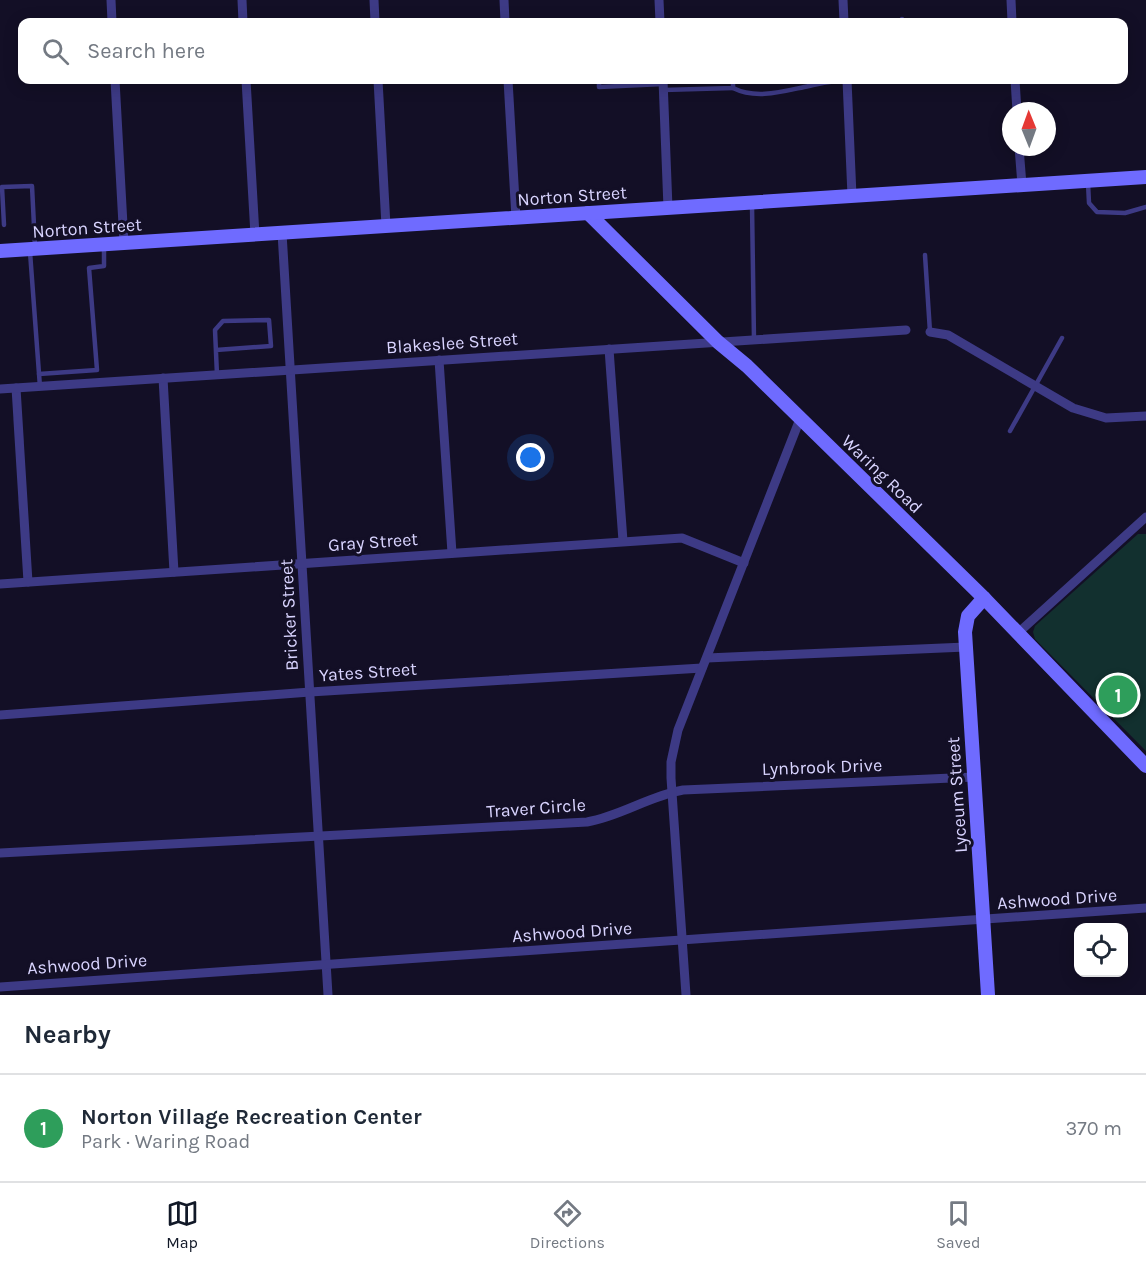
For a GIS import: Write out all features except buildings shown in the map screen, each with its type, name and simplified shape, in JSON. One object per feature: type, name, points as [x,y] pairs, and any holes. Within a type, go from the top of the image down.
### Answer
[{"type":"street","points":[[111,0],[112,18]]},
{"type":"street","points":[[242,0],[243,18]]},
{"type":"street","points":[[374,0],[375,18]]},
{"type":"street","points":[[504,0],[505,18]]},
{"type":"street","points":[[659,0],[660,18]]},
{"type":"street","points":[[843,0],[844,18]]},
{"type":"street","points":[[1011,0],[1012,18]]},
{"type":"street","points":[[115,84],[124,243]]},
{"type":"street","points":[[246,84],[255,235]]},
{"type":"street","points":[[378,84],[386,226]]},
{"type":"street","points":[[508,84],[516,218]]},
{"type":"street","points":[[663,84],[668,208]]},
{"type":"street","points":[[845,84],[852,196]]},
{"type":"street","points":[[1015,84],[1016,102]]},
{"type":"street","points":[[1020,156],[1022,185]]},
{"type":"street","name":"Norton Street","points":[[0,251],[1146,177]]},
{"type":"street","name":"Waring Road","points":[[588,213],[718,342],[747,366],[984,598],[1146,766]]},
{"type":"street","name":"Bricker Street","points":[[282,233],[328,995]]},
{"type":"street","name":"Blakeslee Street","points":[[0,389],[906,330]]},
{"type":"street","points":[[930,332],[948,335],[1073,408],[1099,417],[1146,416]]},
{"type":"street","points":[[609,349],[623,541]]},
{"type":"street","points":[[439,360],[452,553]]},
{"type":"street","points":[[163,378],[174,572]]},
{"type":"street","points":[[16,388],[28,582]]},
{"type":"street","points":[[686,995],[672,792],[671,762],[674,746],[702,668],[800,419]]},
{"type":"street","points":[[1018,633],[1146,517]]},
{"type":"street","name":"Gray Street","points":[[0,584],[682,538],[744,563]]},
{"type":"street","name":"Lyceum Street","points":[[984,598],[968,616],[965,632],[988,995]]},
{"type":"street","points":[[707,658],[966,647]]},
{"type":"street","name":"Yates Street","points":[[0,714],[702,668]]},
{"type":"street","name":"Lynbrook Drive","points":[[672,792],[693,789],[974,777]]},
{"type":"street","name":"Traver Circle","points":[[0,853],[319,838],[587,822],[620,813],[672,792]]},
{"type":"street","name":"Ashwood Drive","points":[[0,987],[984,921],[1146,908]]},
{"type":"lane","points":[[599,84],[599,87],[663,84],[733,88],[757,94],[790,91],[825,84]]},
{"type":"lane","points":[[1088,181],[1089,203],[1097,212],[1125,213],[1146,207]]},
{"type":"lane","points":[[4,225],[1,187],[32,186],[32,249],[40,387]]},
{"type":"lane","points":[[752,202],[754,340]]},
{"type":"lane","points":[[39,374],[97,370],[89,268],[104,266],[104,244]]},
{"type":"lane","points":[[925,255],[930,332]]},
{"type":"lane","points":[[216,350],[271,346],[269,320],[223,321],[215,330],[217,375]]},
{"type":"lane","points":[[1010,431],[1062,338]]},
{"type":"green space","points":[[1138,534],[1146,534],[1146,751],[1035,639],[1033,632],[1035,626]]},
{"type":"place","name":"Norton Village Recreation Center","points":[[1118,695]]}]
